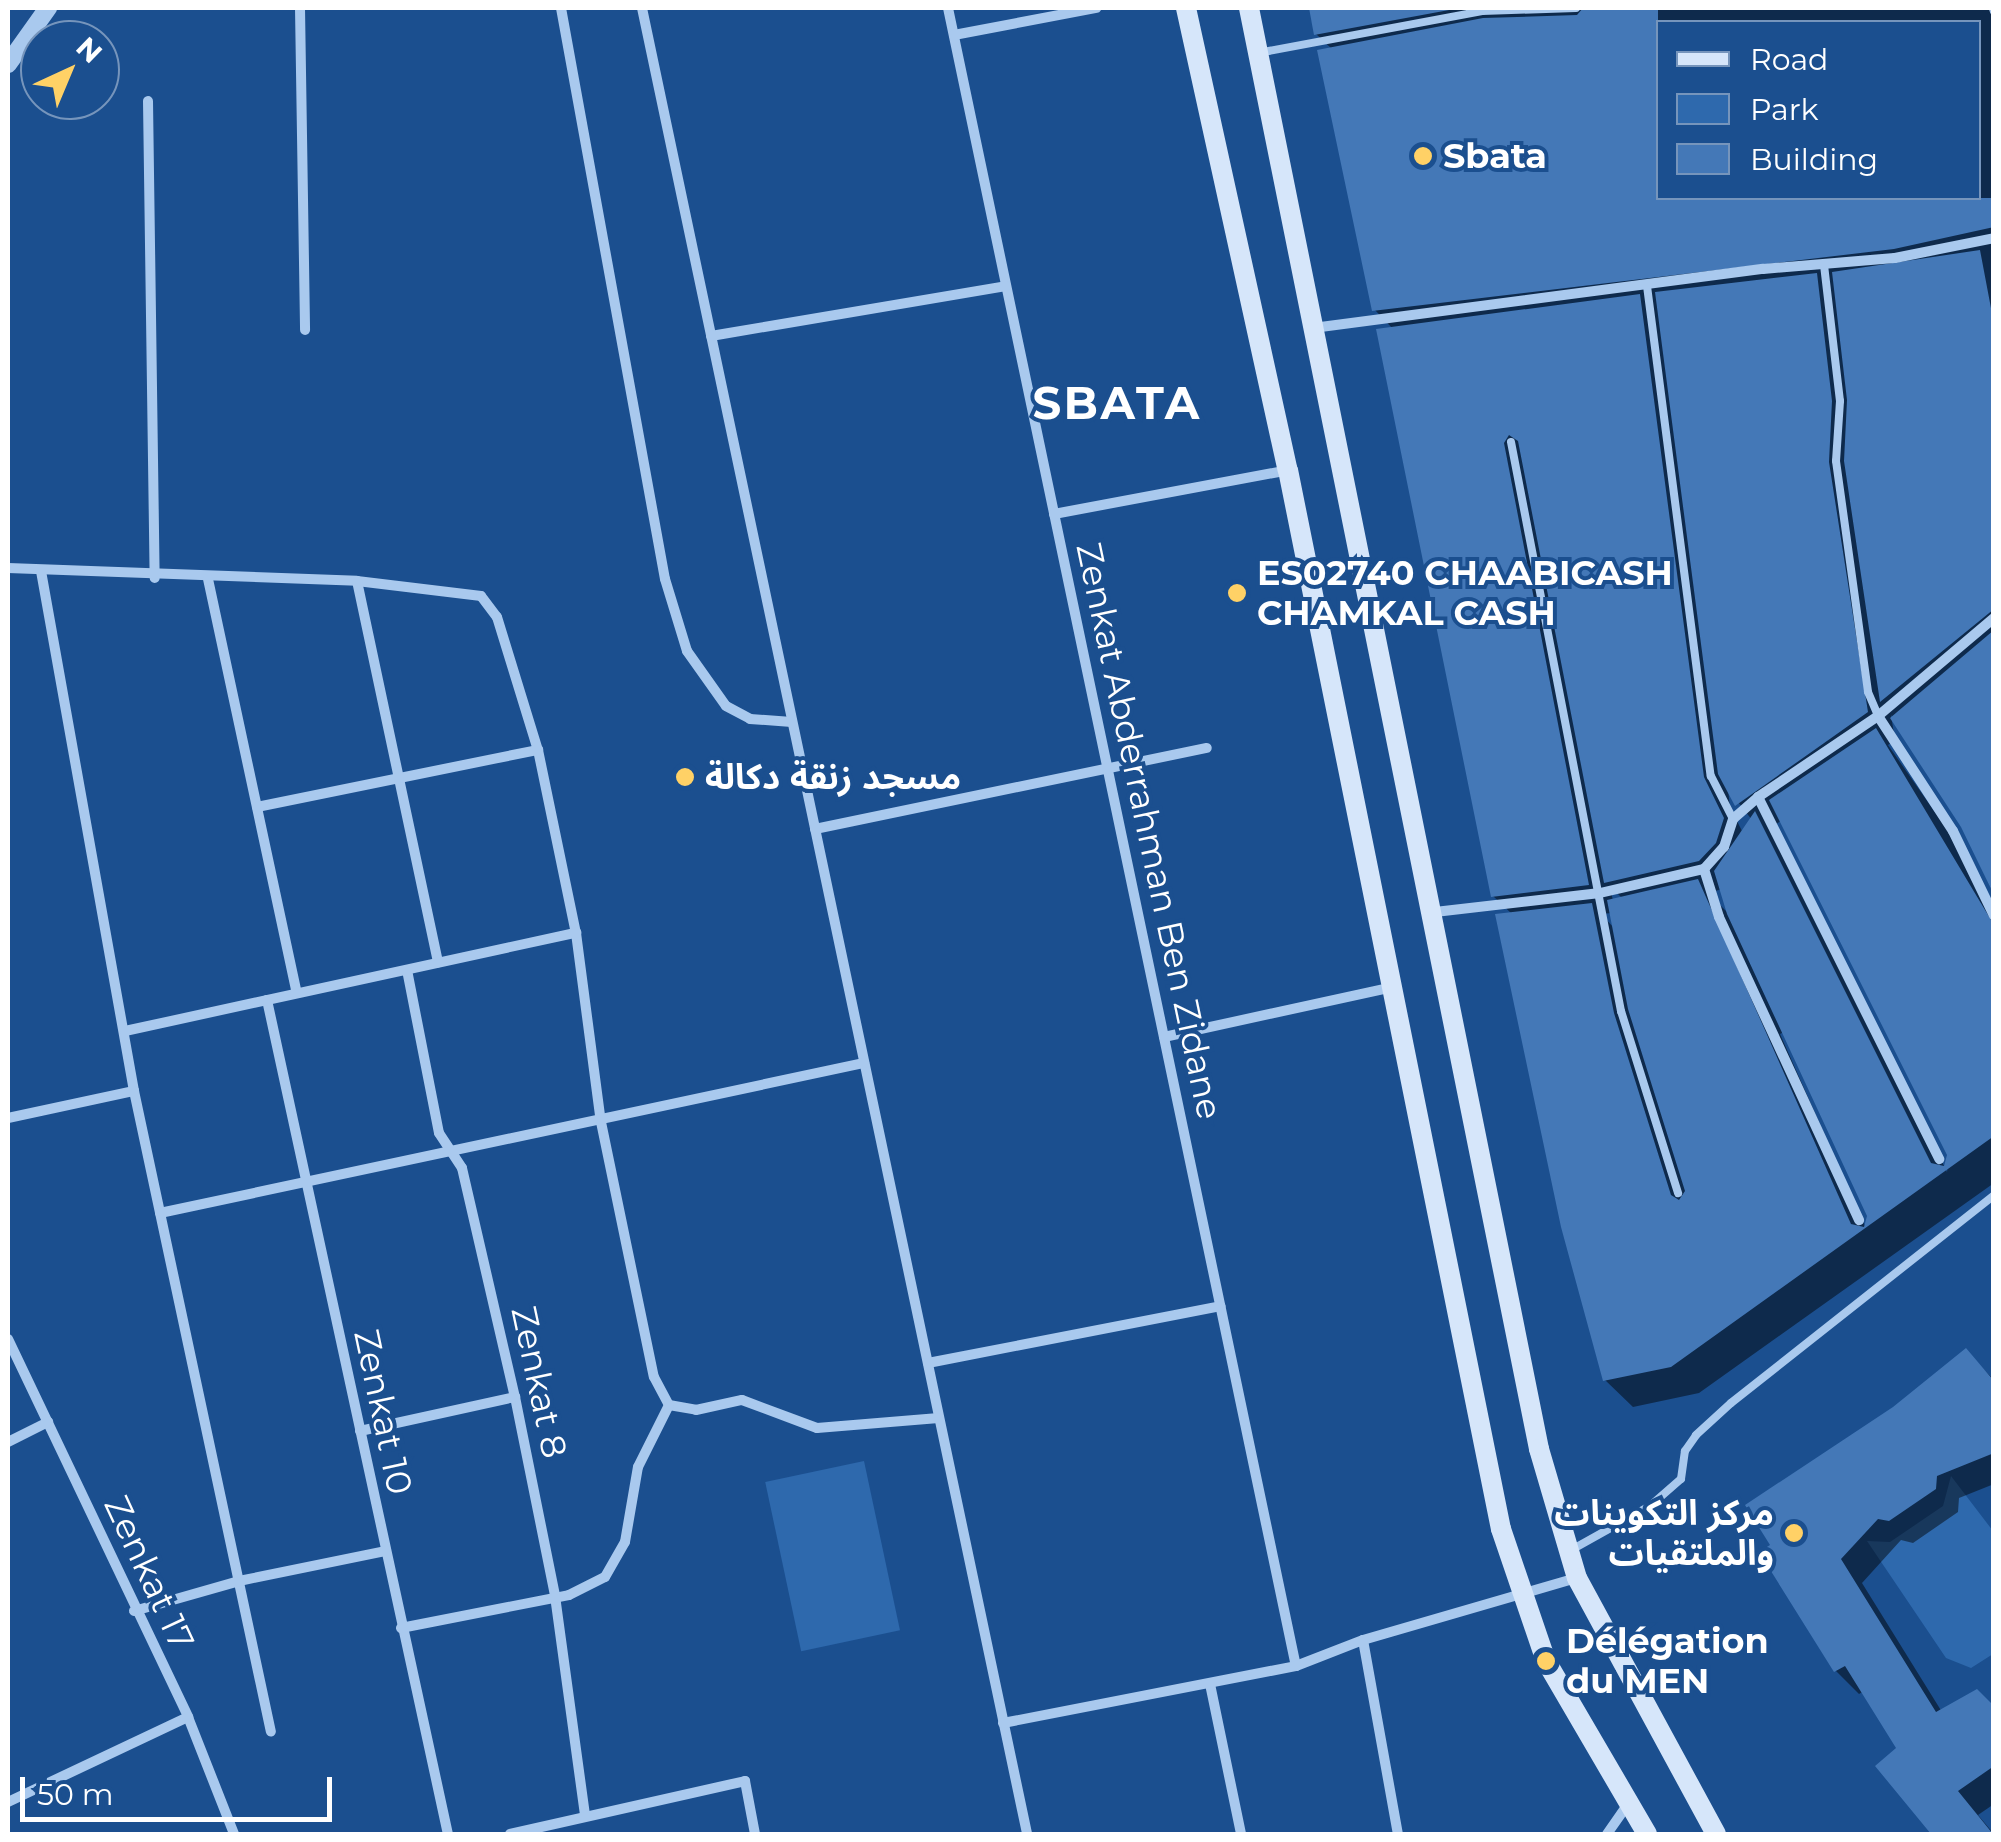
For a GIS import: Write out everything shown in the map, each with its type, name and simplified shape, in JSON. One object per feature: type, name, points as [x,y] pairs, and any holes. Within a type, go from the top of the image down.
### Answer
[{"type":"main road","points":[[1186,8],[1288,470],[1502,1529],[1521,1596],[1546,1661],[1647,1834]]},
{"type":"main road","points":[[1249,8],[1435,912],[1539,1449],[1577,1578],[1716,1834]]},
{"type":"street","points":[[8,64],[48,8]]},
{"type":"street","points":[[300,8],[305,330]]},
{"type":"street","points":[[561,8],[665,579],[687,651],[726,706],[750,720],[792,722]]},
{"type":"street","points":[[642,8],[1027,1834]]},
{"type":"street","name":"Zenkat Abderrahman Ben Zidane","points":[[948,8],[1296,1666]]},
{"type":"street","points":[[954,35],[1096,8]]},
{"type":"street","points":[[148,101],[155,578]]},
{"type":"street","points":[[1312,328],[1824,265],[1994,238]]},
{"type":"street","points":[[711,336],[1006,286]]},
{"type":"street","points":[[1054,514],[1288,470]]},
{"type":"street","points":[[8,568],[155,578],[357,581],[481,596],[497,617],[538,750],[576,933],[601,1122],[654,1376],[670,1405]]},
{"type":"street","points":[[41,571],[134,1092],[272,1732]]},
{"type":"street","points":[[208,579],[297,994]]},
{"type":"street","points":[[357,581],[438,963]]},
{"type":"street","points":[[1435,912],[1600,893],[1704,869],[1724,847],[1733,819],[1758,797],[1878,716],[1994,618]]},
{"type":"street","points":[[1878,716],[1953,830],[1994,916]]},
{"type":"street","points":[[815,829],[1207,748]]},
{"type":"street","points":[[257,808],[538,750]]},
{"type":"street","points":[[1758,797],[1939,1159]]},
{"type":"street","points":[[1704,869],[1718,916],[1858,1220]]},
{"type":"street","points":[[125,1031],[576,933]]},
{"type":"street","name":"Zenkat 8","points":[[407,970],[439,1133],[462,1168],[515,1397],[555,1596],[585,1816]]},
{"type":"street","points":[[1164,1037],[1392,986]]},
{"type":"street","name":"Zenkat 10","points":[[267,1000],[448,1834]]},
{"type":"street","points":[[160,1213],[864,1063]]},
{"type":"street","points":[[8,1118],[134,1092]]},
{"type":"street","points":[[928,1362],[1220,1306]]},
{"type":"street","name":"Zenkat 17","points":[[8,1339],[134,1611],[188,1717],[234,1834]]},
{"type":"street","points":[[360,1430],[515,1397]]},
{"type":"street","points":[[670,1405],[696,1410],[742,1400],[818,1428],[940,1418]]},
{"type":"street","points":[[401,1628],[589,1589],[615,1563],[638,1466],[670,1405]]},
{"type":"street","points":[[8,1442],[48,1422]]},
{"type":"street","points":[[134,1611],[239,1580],[384,1551]]},
{"type":"street","points":[[1004,1724],[1296,1666],[1363,1640],[1577,1578]]},
{"type":"street","points":[[1363,1640],[1398,1834]]},
{"type":"street","points":[[1210,1684],[1240,1834]]},
{"type":"street","points":[[8,1802],[188,1717]]},
{"type":"street","points":[[510,1834],[744,1781],[754,1834]]},
{"type":"street","points":[[1607,1834],[1628,1804]]},
{"type":"lane","points":[[1258,52],[1482,9],[1576,8]]},
{"type":"lane","points":[[1824,265],[1840,400],[1836,461],[1868,692],[1878,716]]},
{"type":"lane","points":[[1647,286],[1712,776],[1733,819]]},
{"type":"lane","points":[[1511,442],[1622,1011],[1678,1193]]},
{"type":"lane","points":[[1569,1551],[1650,1506],[1681,1478],[1685,1451],[1696,1435],[1731,1403],[1994,1195]]},
{"type":"green space","points":[[864,1461],[900,1630],[801,1651],[765,1482]]},
{"type":"green space","points":[[1951,1476],[1993,1531],[1993,1654],[1971,1668],[1946,1658],[1867,1541],[1890,1542],[1943,1506]]},
{"type":"building","points":[[1309,8],[1460,8],[1314,35]]},
{"type":"building","name":"Sbata","points":[[1583,8],[1658,8],[1656,200],[1994,198],[1994,227],[1894,249],[1372,311],[1317,50],[1483,18],[1577,15]]},
{"type":"building","points":[[1980,250],[1994,324],[1994,609],[1880,702],[1844,461],[1847,400],[1832,272]]},
{"type":"building","points":[[1817,273],[1832,401],[1829,462],[1868,712],[1735,806],[1718,774],[1655,292]]},
{"type":"building","points":[[1640,294],[1704,777],[1724,818],[1716,843],[1699,861],[1604,883],[1518,441],[1509,435],[1504,443],[1589,885],[1491,897],[1376,329]]},
{"type":"building","points":[[1994,630],[1994,895],[1961,827],[1890,718]]},
{"type":"building","points":[[1876,728],[1994,925],[1994,1136],[1671,1367],[1603,1381],[1561,1227],[1495,914],[1592,903],[1614,1013],[1671,1195],[1679,1200],[1685,1191],[1628,1009],[1607,900],[1698,879],[1851,1224],[1864,1227],[1867,1216],[1727,914],[1714,871],[1755,811],[1931,1163],[1944,1166],[1947,1155],[1769,800]]},
{"type":"building","points":[[1966,1348],[1994,1381],[1994,1453],[1937,1476],[1936,1489],[1889,1521],[1878,1519],[1841,1559],[1936,1712],[1977,1689],[1994,1706],[1994,1766],[1958,1791],[1993,1834],[1931,1834],[1875,1766],[1896,1748],[1845,1666],[1834,1672],[1759,1552],[1770,1545],[1745,1505],[1893,1407]]},
{"type":"place","name":"Sbata","points":[[1423,156]]},
{"type":"place","name":"ES02740 CHAABICASH CHAMKAL CASH","points":[[1237,593]]},
{"type":"place","name":"مسجد زنقة دكالة","points":[[685,777]]},
{"type":"place","name":"مركز التكوينات والملتقيات","points":[[1794,1533]]},
{"type":"place","name":"Délégation du MEN","points":[[1546,1661]]},
{"type":"district","name":"SBATA","points":[[1117,403]]}]
